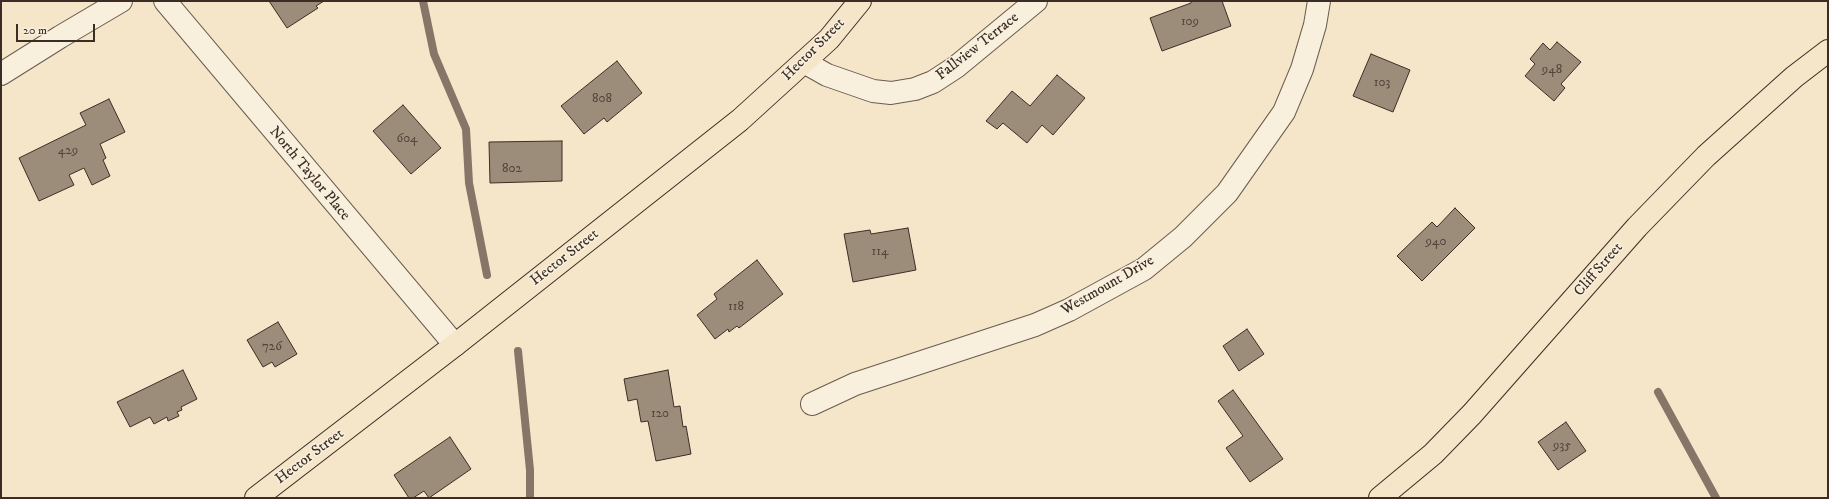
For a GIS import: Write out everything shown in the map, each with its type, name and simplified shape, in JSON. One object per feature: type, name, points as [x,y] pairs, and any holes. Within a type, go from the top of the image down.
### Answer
[{"type":"main road","name":"Hector Street","points":[[256,498],[455,345],[740,120],[829,39],[860,1]]},
{"type":"main road","name":"Cliff Street","points":[[1380,498],[1433,454],[1472,414],[1638,227],[1706,156],[1794,77],[1828,51]]},
{"type":"street","points":[[1,74],[121,1]]},
{"type":"street","name":"North Taylor Place","points":[[165,1],[455,345]]},
{"type":"street","name":"Fallview Terrace","points":[[804,62],[827,75],[873,91],[891,93],[915,89],[934,82],[956,67],[1036,1]]},
{"type":"street","name":"Westmount Drive","points":[[812,404],[855,384],[1035,324],[1069,310],[1144,269],[1183,236],[1227,193],[1284,112],[1302,69],[1315,26],[1319,1]]},
{"type":"building","points":[[269,1],[324,1],[316,6],[318,8],[287,28]]},
{"type":"building","points":[[1191,1],[1222,1],[1231,26],[1162,51],[1150,18],[1191,3]]},
{"type":"building","points":[[1557,42],[1581,62],[1561,84],[1565,88],[1554,101],[1525,76],[1535,64],[1530,59],[1543,43],[1550,50]]},
{"type":"building","points":[[1371,54],[1410,70],[1393,112],[1353,96]]},
{"type":"building","points":[[617,61],[642,93],[607,122],[604,118],[584,134],[561,106]]},
{"type":"building","points":[[1057,75],[1085,98],[1053,135],[1042,125],[1027,143],[1003,123],[997,129],[986,121],[1012,91],[1030,106]]},
{"type":"building","points":[[109,99],[125,132],[100,144],[106,158],[103,160],[110,176],[92,185],[84,168],[69,175],[74,185],[39,201],[19,158],[86,125],[80,113]]},
{"type":"building","points":[[403,105],[441,148],[411,174],[373,131]]},
{"type":"building","points":[[562,141],[562,181],[490,183],[489,142]]},
{"type":"building","points":[[1455,208],[1475,228],[1422,281],[1397,256],[1432,222],[1437,227]]},
{"type":"building","points":[[908,228],[916,270],[853,282],[844,234],[870,230],[871,234]]},
{"type":"building","points":[[757,260],[783,294],[739,328],[737,326],[729,332],[728,329],[715,339],[697,315],[717,299],[714,294]]},
{"type":"building","points":[[278,322],[297,354],[275,367],[272,362],[263,367],[247,340]]},
{"type":"building","points":[[1247,329],[1264,354],[1239,371],[1223,346]]},
{"type":"building","points":[[183,370],[197,399],[181,407],[182,410],[177,412],[179,416],[168,421],[167,417],[154,424],[150,417],[130,427],[117,402]]},
{"type":"building","points":[[668,370],[674,407],[680,406],[683,427],[686,426],[691,454],[656,461],[648,421],[641,422],[637,399],[628,401],[624,379]]},
{"type":"building","points":[[1233,390],[1283,459],[1250,482],[1226,448],[1243,436],[1218,401]]},
{"type":"building","points":[[1566,422],[1586,451],[1558,470],[1538,442]]},
{"type":"building","points":[[450,437],[471,469],[429,498],[424,491],[413,498],[409,498],[394,475]]},
{"type":"waterway","points":[[423,1],[434,54],[466,129],[469,183],[487,275]]},
{"type":"waterway","points":[[518,351],[530,470],[530,498]]},
{"type":"waterway","points":[[1658,392],[1716,498]]}]
